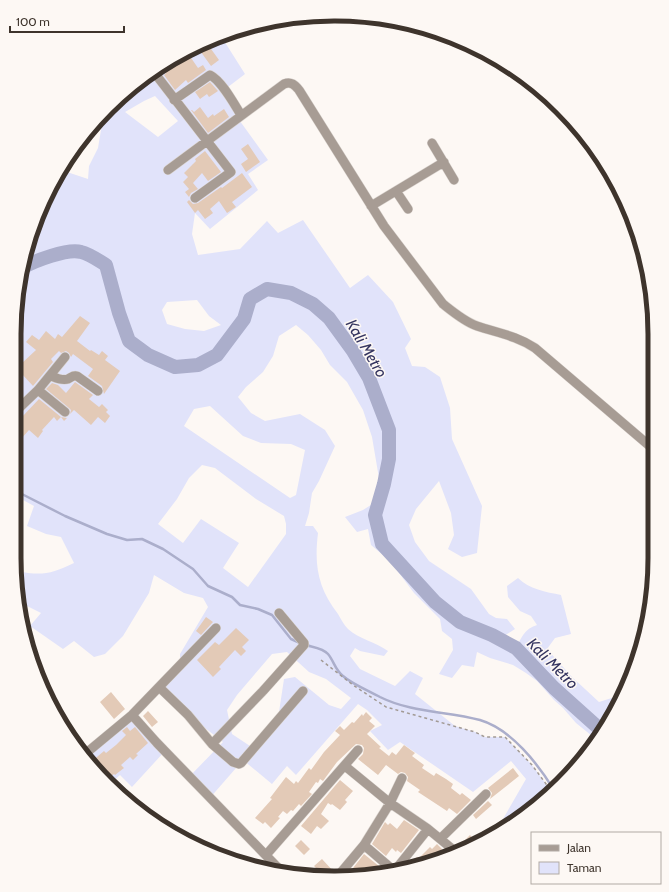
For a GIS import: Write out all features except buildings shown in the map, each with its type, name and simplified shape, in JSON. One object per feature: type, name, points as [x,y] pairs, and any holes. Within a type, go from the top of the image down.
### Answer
[{"type":"street","points":[[174,100],[210,75],[214,77],[222,87],[241,115]]},
{"type":"street","points":[[157,76],[230,172],[195,198]]},
{"type":"street","points":[[168,170],[284,84],[290,83],[295,85],[384,226],[439,298],[454,313],[476,326],[516,338],[531,345],[648,445]]},
{"type":"street","points":[[432,143],[454,180]]},
{"type":"street","points":[[371,206],[444,162]]},
{"type":"street","points":[[396,191],[408,209]]},
{"type":"street","points":[[21,406],[51,376],[65,357]]},
{"type":"street","points":[[51,376],[57,379],[77,376],[98,391]]},
{"type":"street","points":[[38,390],[65,412]]},
{"type":"street","points":[[212,744],[263,691],[304,645],[304,643],[278,613]]},
{"type":"street","points":[[89,751],[132,715],[216,628]]},
{"type":"street","points":[[159,687],[188,714],[212,744],[233,762],[239,764],[303,691]]},
{"type":"street","points":[[132,715],[157,743],[276,866]]},
{"type":"street","points":[[266,855],[358,750]]},
{"type":"street","points":[[345,766],[390,803],[441,838],[452,848]]},
{"type":"street","points":[[343,871],[364,845],[390,803],[402,778]]},
{"type":"street","points":[[441,838],[486,794]]},
{"type":"street","points":[[399,864],[428,829]]},
{"type":"street","points":[[364,845],[389,866]]},
{"type":"path","points":[[321,660],[386,707],[475,732],[485,737],[505,737],[532,765],[548,787]]},
{"type":"green space","points":[[224,42],[245,74],[228,87],[234,99],[237,117],[268,160],[248,174],[258,190],[210,229],[195,213],[192,234],[198,255],[240,249],[267,221],[278,233],[303,220],[350,288],[368,275],[393,302],[411,339],[405,348],[412,366],[425,367],[440,377],[450,408],[452,439],[482,506],[477,553],[462,557],[448,549],[454,535],[451,513],[439,481],[416,509],[409,525],[415,542],[429,561],[471,589],[489,614],[496,618],[507,619],[515,629],[499,639],[516,648],[526,631],[537,625],[531,616],[520,611],[508,597],[507,586],[518,578],[522,582],[532,587],[561,595],[571,634],[555,638],[547,649],[572,677],[599,702],[616,697],[592,736],[576,723],[537,681],[513,665],[490,658],[477,652],[474,667],[462,665],[452,678],[439,674],[453,650],[452,639],[442,631],[440,619],[414,593],[390,561],[371,545],[368,529],[357,532],[345,517],[363,510],[374,503],[381,490],[372,437],[363,410],[347,382],[330,365],[321,350],[308,335],[296,325],[279,336],[273,356],[263,372],[246,387],[238,397],[251,413],[265,421],[300,414],[325,430],[335,446],[312,493],[309,513],[305,526],[313,526],[318,533],[317,566],[319,576],[326,595],[344,624],[352,632],[388,651],[384,656],[360,651],[355,648],[350,656],[360,669],[395,686],[410,671],[423,678],[415,694],[455,726],[475,732],[485,737],[505,737],[532,765],[548,787],[525,806],[501,823],[526,779],[511,761],[473,792],[400,742],[388,750],[370,731],[382,725],[367,710],[358,704],[296,775],[287,766],[272,784],[243,760],[209,799],[188,778],[223,742],[205,728],[159,683],[180,664],[180,654],[208,607],[203,598],[184,593],[154,575],[149,593],[123,636],[105,654],[94,657],[74,641],[63,649],[30,626],[41,613],[25,605],[22,572],[40,574],[59,570],[74,563],[61,537],[46,534],[27,526],[34,506],[21,499],[21,334],[24,294],[32,253],[34,245],[37,243],[36,241],[38,234],[52,199],[56,196],[56,191],[67,172],[88,179],[89,166],[98,148],[102,125],[128,99],[160,74],[178,63],[196,53]],"holes":[[[155,96],[178,121],[158,137],[125,112]],[[197,300],[209,316],[221,325],[204,331],[185,329],[167,324],[162,310],[167,302]],[[210,406],[243,436],[261,443],[291,444],[305,450],[296,495],[290,498],[184,426],[194,409]],[[202,465],[215,468],[256,499],[284,516],[286,534],[248,587],[223,568],[239,543],[201,519],[183,543],[158,524],[177,499],[189,478]],[[287,652],[309,672],[326,679],[351,698],[341,709],[329,705],[295,677],[284,679],[279,712],[253,748],[232,734],[227,710],[237,695],[272,654]]]},
{"type":"green space","points":[[129,713],[165,751],[132,787],[120,775],[114,780],[87,749]]},
{"type":"waterway","name":"Kali Metro","points":[[29,264],[60,253],[75,251],[88,254],[106,265],[119,313],[129,341],[148,355],[175,367],[198,365],[217,355],[244,319],[250,299],[267,289],[291,293],[313,304],[329,318],[353,351],[369,378],[389,430],[389,459],[384,484],[375,515],[382,544],[435,602],[460,622],[492,635],[516,648],[554,688],[598,727]]},
{"type":"waterway","points":[[21,494],[65,516],[107,534],[127,540],[142,539],[163,549],[193,569],[208,586],[232,597],[240,605],[258,609],[272,615],[291,639],[300,643]]},
{"type":"waterway","points":[[306,645],[326,652],[340,674],[380,697],[417,709],[480,720],[502,731],[523,749],[540,769],[550,784]]}]
